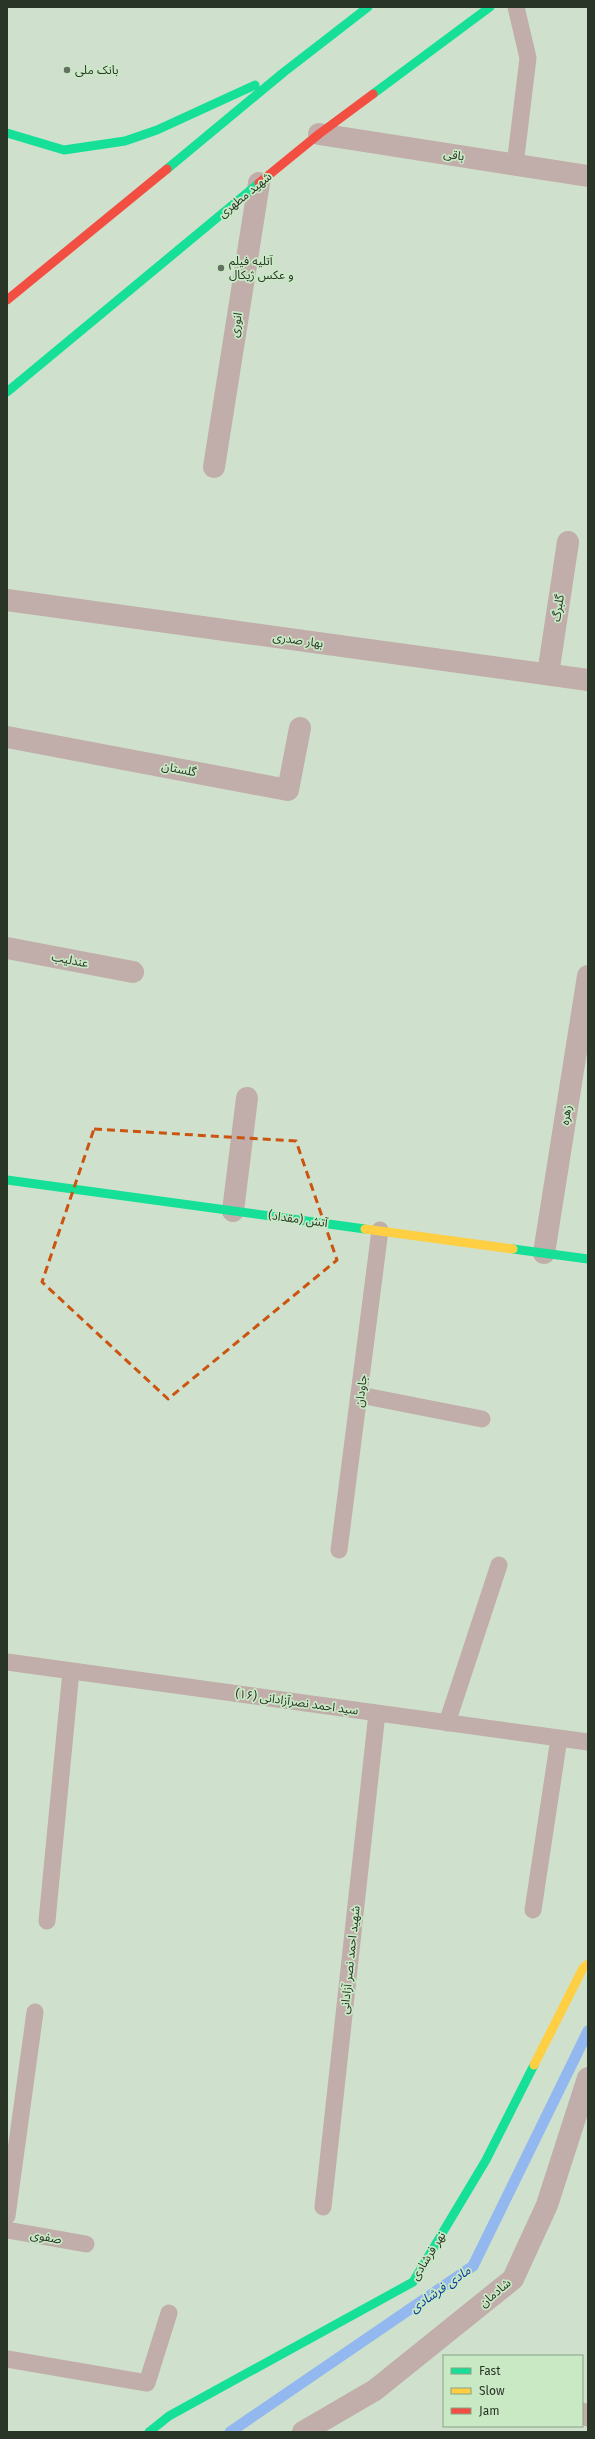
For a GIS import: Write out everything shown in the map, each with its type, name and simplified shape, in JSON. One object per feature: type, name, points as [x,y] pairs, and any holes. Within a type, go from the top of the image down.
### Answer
[{"type":"main road","points":[[7,300],[284,72],[345,16],[368,7]]},
{"type":"main road","name":"شهید مطهری","points":[[7,392],[320,134],[490,7]]},
{"type":"main road","points":[[7,133],[64,150],[125,141],[157,130],[284,72]]},
{"type":"main road","name":"آتش (مقداد)","points":[[7,1180],[588,1259]]},
{"type":"main road","name":"نهر فرشادی","points":[[150,2432],[169,2416],[413,2282],[486,2160],[583,1968],[588,1964]]},
{"type":"street","name":"باقی","points":[[320,134],[588,176]]},
{"type":"street","name":"انوری","points":[[214,467],[259,183]]},
{"type":"street","name":"گلبرگ","points":[[548,674],[568,542]]},
{"type":"street","name":"بهار صدری","points":[[7,600],[588,680]]},
{"type":"street","name":"گلستان","points":[[7,737],[288,790],[300,728]]},
{"type":"street","name":"عندلیب","points":[[7,948],[133,972]]},
{"type":"street","name":"زهره","points":[[544,1253],[588,976]]},
{"type":"street","points":[[233,1211],[247,1098]]},
{"type":"street","name":"شادمان","points":[[303,2432],[376,2390],[512,2279],[547,2205],[588,2078]]},
{"type":"lane","points":[[515,164],[528,58],[516,7]]},
{"type":"lane","name":"جاودان","points":[[339,1550],[380,1230]]},
{"type":"lane","points":[[360,1395],[482,1419]]},
{"type":"lane","points":[[447,1723],[498,1565]]},
{"type":"lane","name":"سید احمد نصرآزادانی (۱۶)","points":[[7,1662],[588,1742]]},
{"type":"lane","points":[[46,1921],[71,1672]]},
{"type":"lane","name":"شهید احمد نصر آزادانی","points":[[323,2207],[377,1713]]},
{"type":"lane","points":[[533,1910],[559,1738]]},
{"type":"lane","points":[[7,2216],[35,2012]]},
{"type":"lane","name":"صفوی","points":[[7,2230],[86,2244]]},
{"type":"lane","points":[[7,2358],[147,2383],[169,2313]]},
{"type":"highlighted area","points":[[94,1129],[296,1141],[337,1260],[168,1399],[42,1282]]},
{"type":"waterway","name":"مادی فرشادی","points":[[230,2432],[473,2266],[588,2031]]},
{"type":"traffic: fast","points":[[167,169],[284,72],[368,7]]},
{"type":"traffic: fast","points":[[373,94],[490,7]]},
{"type":"traffic: fast","points":[[7,133],[64,150],[125,141],[157,130],[255,85]]},
{"type":"traffic: fast","points":[[7,392],[259,183]]},
{"type":"traffic: fast","points":[[7,1180],[365,1229]]},
{"type":"traffic: fast","points":[[513,1249],[588,1259]]},
{"type":"traffic: fast","points":[[149,2432],[169,2416],[413,2282],[486,2160],[534,2065]]},
{"type":"traffic: slow","points":[[365,1229],[513,1249]]},
{"type":"traffic: slow","points":[[534,2065],[583,1968],[588,1964]]},
{"type":"traffic: jam","points":[[259,183],[319,134],[373,94]]},
{"type":"traffic: jam","points":[[7,300],[167,169]]},
{"type":"place","name":"بانک ملی","points":[[67,70]]},
{"type":"place","name":"آتلیه فیلم و عکس ژیکال","points":[[221,268]]}]
